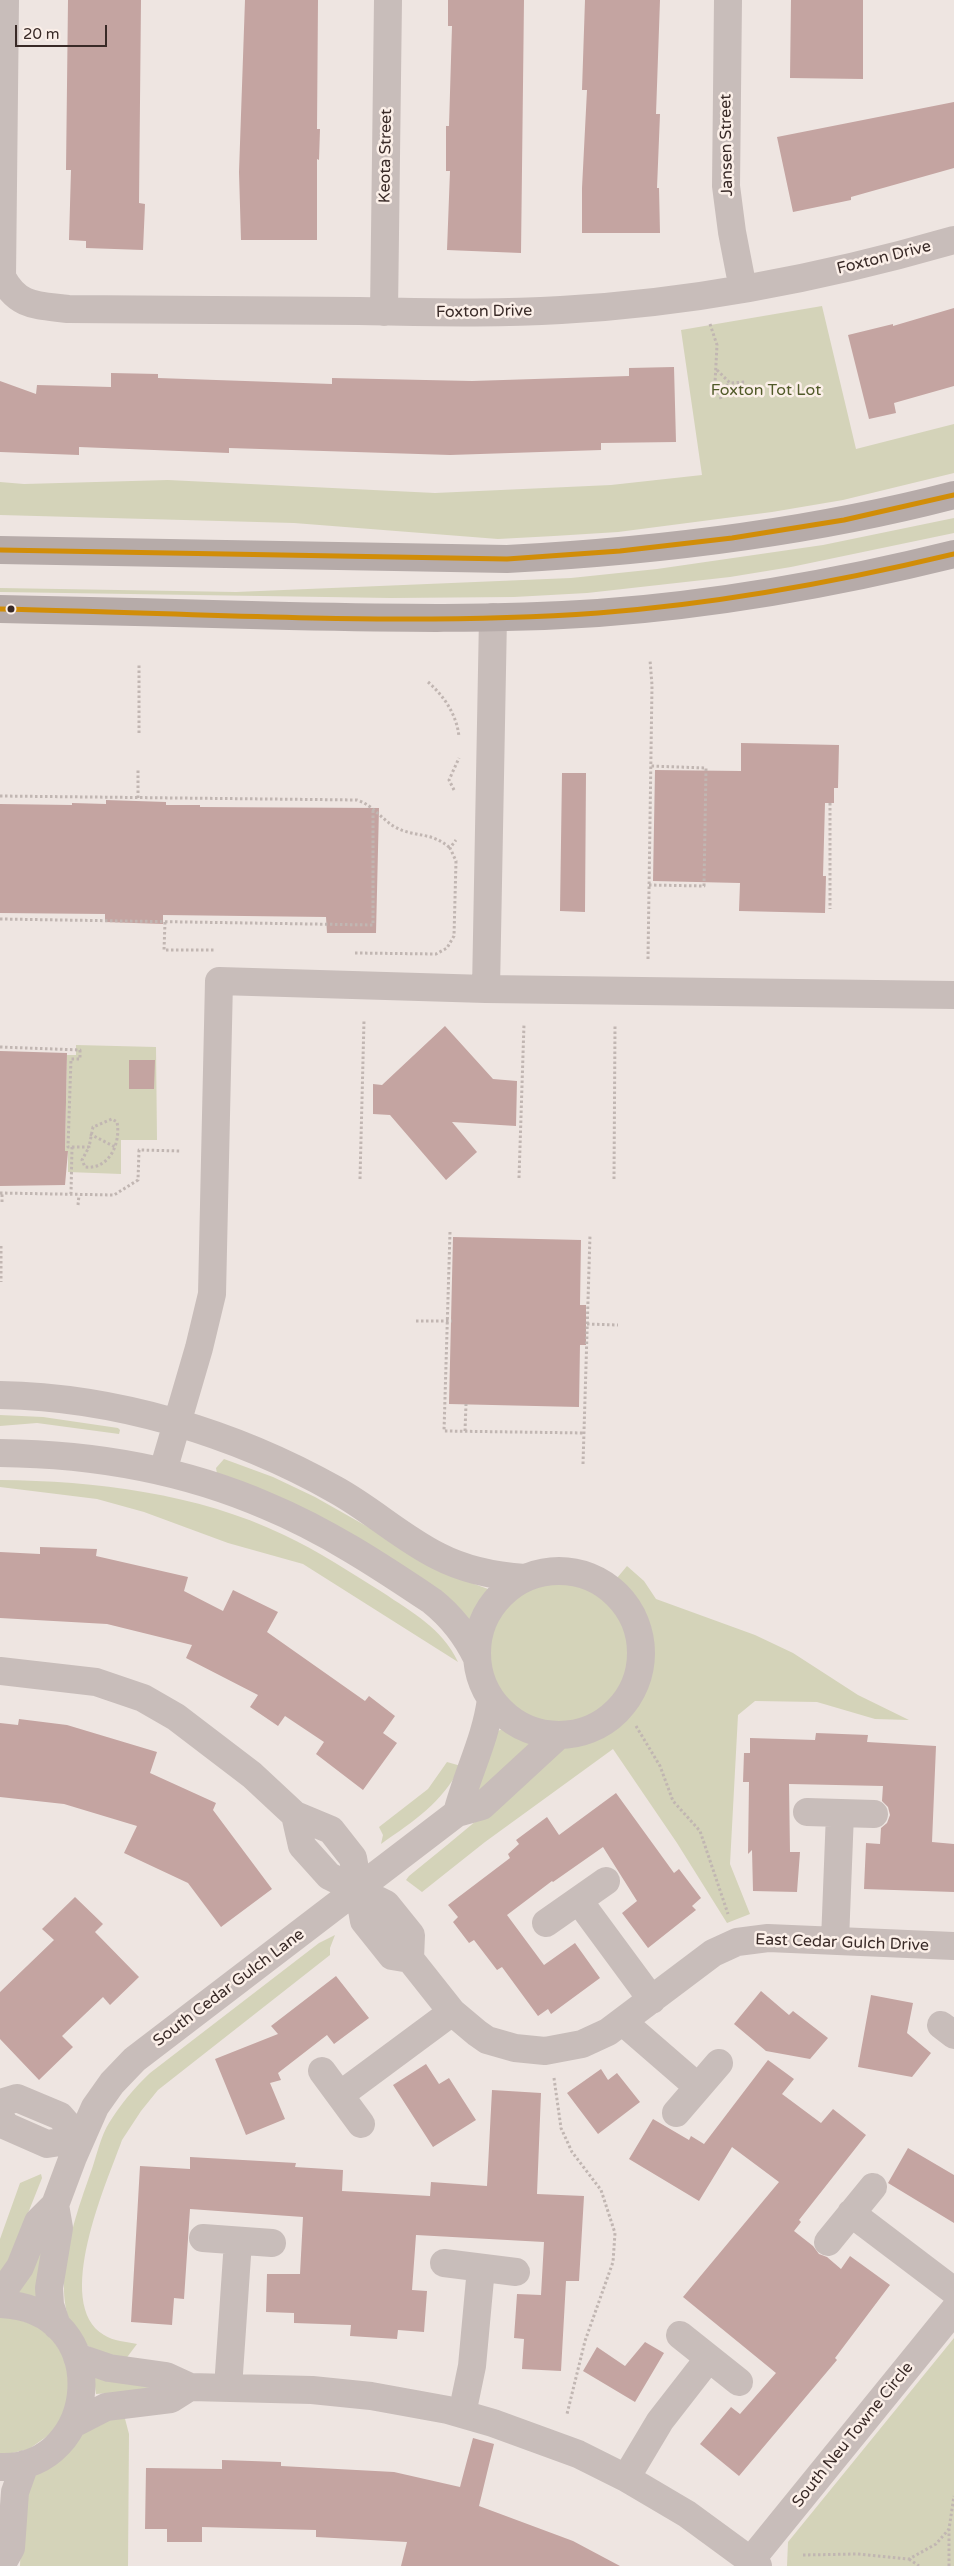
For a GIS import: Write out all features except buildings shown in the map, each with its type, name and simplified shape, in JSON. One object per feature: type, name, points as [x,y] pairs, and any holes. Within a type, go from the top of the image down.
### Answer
[{"type":"main road","points":[[0,550],[507,559],[551,557],[669,547],[801,528],[954,495]]},
{"type":"main road","points":[[0,609],[394,618],[597,613],[738,598],[880,572],[954,554]]},
{"type":"main road","points":[[0,629],[55,610]]},
{"type":"street","name":"Foxton Drive","points":[[5,0],[1,267],[2,276],[10,292],[24,301],[68,309],[384,312],[562,310],[674,300],[743,290],[826,273],[954,240]]},
{"type":"street","name":"Keota Street","points":[[384,312],[388,0]]},
{"type":"street","name":"Jansen Street","points":[[728,0],[726,186],[743,290]]},
{"type":"street","points":[[486,989],[493,617]]},
{"type":"street","points":[[163,1470],[207,1320],[214,1278],[219,981],[486,989],[954,995]]},
{"type":"street","points":[[0,1395],[38,1396],[89,1402],[176,1423],[250,1449],[297,1470],[361,1504],[426,1550],[446,1560],[486,1574],[525,1578]]},
{"type":"street","points":[[0,1453],[61,1456],[163,1470],[267,1505],[324,1534],[414,1589],[446,1612],[469,1642],[477,1658],[481,1679],[491,1698],[504,1714],[521,1725],[539,1732],[559,1735],[594,1727],[622,1706],[638,1674],[641,1657],[640,1639],[635,1622],[627,1606],[601,1582],[584,1575],[564,1571],[544,1572],[525,1578],[511,1586],[488,1611],[480,1634],[477,1658]]},
{"type":"street","name":"East Cedar Gulch Drive","points":[[0,1670],[96,1682],[144,1698],[176,1717],[252,1775],[295,1814],[331,1830],[353,1858],[364,1921],[392,1956],[410,1959],[452,2012],[488,2040],[515,2048],[530,2050],[563,2049],[582,2044],[608,2032],[713,1953],[737,1942],[768,1938],[954,1946]]},
{"type":"street","points":[[457,1813],[464,1787],[481,1747],[491,1698]]},
{"type":"street","name":"South Cedar Gulch Lane","points":[[0,2294],[20,2267],[38,2222],[54,2205],[80,2139],[103,2094],[135,2059],[358,1891],[457,1813],[482,1806],[559,1735]]},
{"type":"street","points":[[807,1812],[874,1814]]},
{"type":"street","points":[[835,1941],[840,1813]]},
{"type":"street","points":[[546,1923],[606,1882]]},
{"type":"street","points":[[579,1901],[652,2000]]},
{"type":"street","points":[[340,2095],[452,2012]]},
{"type":"street","points":[[623,2022],[698,2087]]},
{"type":"street","points":[[676,2113],[719,2063]]},
{"type":"street","points":[[322,2071],[361,2124]]},
{"type":"street","points":[[0,2103],[17,2098],[60,2116],[80,2139]]},
{"type":"street","points":[[0,2117],[6,2126],[47,2144],[80,2139]]},
{"type":"street","points":[[828,2242],[872,2187]]},
{"type":"street","points":[[54,2205],[59,2228],[50,2288],[50,2304],[57,2326]]},
{"type":"street","points":[[851,2212],[954,2291]]},
{"type":"street","points":[[203,2238],[272,2243]]},
{"type":"street","points":[[228,2388],[238,2241]]},
{"type":"street","points":[[444,2263],[516,2272]]},
{"type":"street","points":[[462,2414],[474,2349],[481,2268]]},
{"type":"street","points":[[0,2304],[15,2304],[38,2312],[57,2326],[69,2340],[78,2357],[83,2380],[81,2403],[73,2424],[59,2443],[41,2456],[12,2465],[15,2492],[11,2548],[1,2566]]},
{"type":"street","name":"South Neu Towne Circle","points":[[754,2563],[954,2310]]},
{"type":"street","points":[[680,2335],[739,2382]]},
{"type":"street","points":[[78,2357],[108,2368],[166,2376],[190,2387],[340,2392],[402,2401],[462,2414],[552,2444],[626,2478],[687,2514],[754,2563]]},
{"type":"street","points":[[626,2478],[660,2421],[709,2358]]},
{"type":"street","points":[[73,2424],[106,2407],[171,2399],[190,2387]]},
{"type":"path","points":[[710,323],[717,345],[715,383],[721,399]]},
{"type":"path","points":[[717,370],[730,383]]},
{"type":"path","points":[[718,392],[730,383],[745,382]]},
{"type":"path","points":[[648,959],[652,685],[650,660]]},
{"type":"path","points":[[139,733],[140,665]]},
{"type":"path","points":[[428,682],[438,692],[456,721],[459,743]]},
{"type":"path","points":[[454,790],[449,780],[459,758],[459,751]]},
{"type":"path","points":[[649,886],[704,886],[706,778],[706,768],[651,766]]},
{"type":"path","points":[[138,768],[138,798]]},
{"type":"path","points":[[0,796],[357,800],[369,804],[396,827],[432,836],[450,848],[456,861],[454,936],[451,944],[436,954],[348,953]]},
{"type":"path","points":[[830,803],[830,909]]},
{"type":"path","points":[[0,919],[373,925],[373,809]]},
{"type":"path","points":[[450,848],[456,840]]},
{"type":"path","points":[[165,922],[164,950],[222,950]]},
{"type":"path","points":[[360,1179],[364,1020]]},
{"type":"path","points":[[519,1178],[524,1024]]},
{"type":"path","points":[[614,1179],[615,1026]]},
{"type":"path","points":[[0,1047],[80,1050],[80,1059],[70,1059],[68,1147],[89,1147]]},
{"type":"path","points":[[115,1120],[118,1124],[115,1147],[103,1162],[89,1167],[82,1165],[82,1162],[89,1147],[90,1134],[95,1126],[115,1120]]},
{"type":"path","points":[[90,1134],[115,1147]]},
{"type":"path","points":[[71,1194],[72,1147]]},
{"type":"path","points":[[2,1202],[1,1193],[114,1195],[135,1183],[139,1173],[139,1150],[181,1151]]},
{"type":"path","points":[[78,1205],[79,1194]]},
{"type":"path","points":[[450,1232],[450,1321],[444,1431],[585,1433]]},
{"type":"path","points":[[583,1464],[590,1235]]},
{"type":"path","points":[[1,1246],[1,1282]]},
{"type":"path","points":[[416,1321],[450,1321]]},
{"type":"path","points":[[587,1324],[618,1325]]},
{"type":"path","points":[[465,1431],[466,1404]]},
{"type":"path","points":[[636,1726],[660,1766],[673,1802],[700,1831],[729,1916]]},
{"type":"path","points":[[554,2072],[561,2128],[575,2156],[601,2190],[615,2233],[613,2262],[585,2341],[567,2414]]},
{"type":"path","points":[[949,2566],[949,2529],[954,2496]]},
{"type":"path","points":[[909,2559],[936,2544],[949,2529]]},
{"type":"path","points":[[803,2555],[856,2554],[909,2559],[919,2566]]},
{"type":"green space","name":"Foxton Tot Lot","points":[[822,306],[856,449],[954,424],[954,473],[843,500],[772,512],[618,532],[498,539],[294,523],[0,515],[0,482],[24,484],[168,480],[435,493],[611,485],[702,475],[681,330]]},
{"type":"green space","points":[[954,518],[954,533],[791,567],[730,577],[587,593],[514,597],[391,598],[0,592],[0,588],[236,592],[571,578],[657,569],[823,545]]},
{"type":"green space","points":[[76,1045],[156,1047],[157,1140],[121,1140],[121,1174],[68,1172],[68,1151],[65,1151],[67,1055],[76,1055]]},
{"type":"green space","points":[[0,1415],[43,1417],[118,1428],[120,1430],[119,1434],[37,1423],[0,1426]]},
{"type":"green space","points":[[224,1459],[273,1477],[315,1497],[458,1578],[488,1589],[473,1624],[217,1474],[216,1468]]},
{"type":"green space","points":[[0,1480],[72,1483],[145,1492],[181,1499],[251,1521],[309,1548],[405,1607],[435,1630],[458,1662],[303,1564],[228,1543],[144,1512],[97,1499],[0,1487]]},
{"type":"green space","points":[[627,1566],[644,1581],[656,1599],[755,1635],[793,1653],[858,1695],[909,1720],[875,1719],[817,1702],[755,1701],[738,1715],[730,1864],[750,1914],[727,1923],[677,1843],[613,1749],[485,1842],[422,1892],[406,1880],[409,1876],[561,1750],[609,1729],[633,1707],[647,1677],[651,1644],[642,1612],[634,1598],[617,1578]]},
{"type":"green space","points":[[560,1581],[587,1587],[600,1593],[611,1602],[620,1613],[626,1626],[632,1653],[626,1680],[620,1693],[611,1704],[600,1713],[587,1719],[560,1725],[533,1719],[520,1713],[509,1704],[500,1693],[494,1680],[488,1653],[494,1626],[500,1613],[509,1602],[520,1593],[533,1587]]},
{"type":"green space","points":[[502,1729],[535,1741],[479,1796],[475,1789],[498,1731]]},
{"type":"green space","points":[[447,1762],[461,1766],[445,1791],[426,1810],[381,1844],[383,1835],[379,1827],[428,1789]]},
{"type":"green space","points":[[335,1935],[330,1948],[330,1955],[158,2090],[141,2111],[122,2140],[96,2212],[88,2242],[83,2271],[83,2297],[89,2319],[104,2335],[116,2340],[137,2344],[125,2360],[91,2348],[76,2334],[68,2316],[64,2296],[65,2274],[73,2229],[106,2128],[128,2096],[150,2073],[319,1943]]},
{"type":"green space","points":[[41,2174],[42,2178],[7,2266],[0,2276],[0,2239],[20,2183]]},
{"type":"green space","points":[[45,2226],[37,2298],[17,2294]]},
{"type":"green space","points":[[0,2313],[46,2329],[69,2365],[67,2408],[53,2432],[29,2449],[0,2456]]},
{"type":"green space","points":[[954,2338],[954,2566],[787,2566],[788,2542]]},
{"type":"green space","points":[[93,2372],[163,2389],[96,2394]]},
{"type":"green space","points":[[124,2415],[129,2434],[128,2566],[20,2566],[22,2510],[35,2474],[95,2424]]},
{"type":"transit line","points":[[0,550],[507,559],[620,551],[732,538],[844,520],[954,495]]},
{"type":"transit line","points":[[0,609],[374,619],[449,619],[598,613],[688,604],[777,591],[866,574],[954,554]]}]
